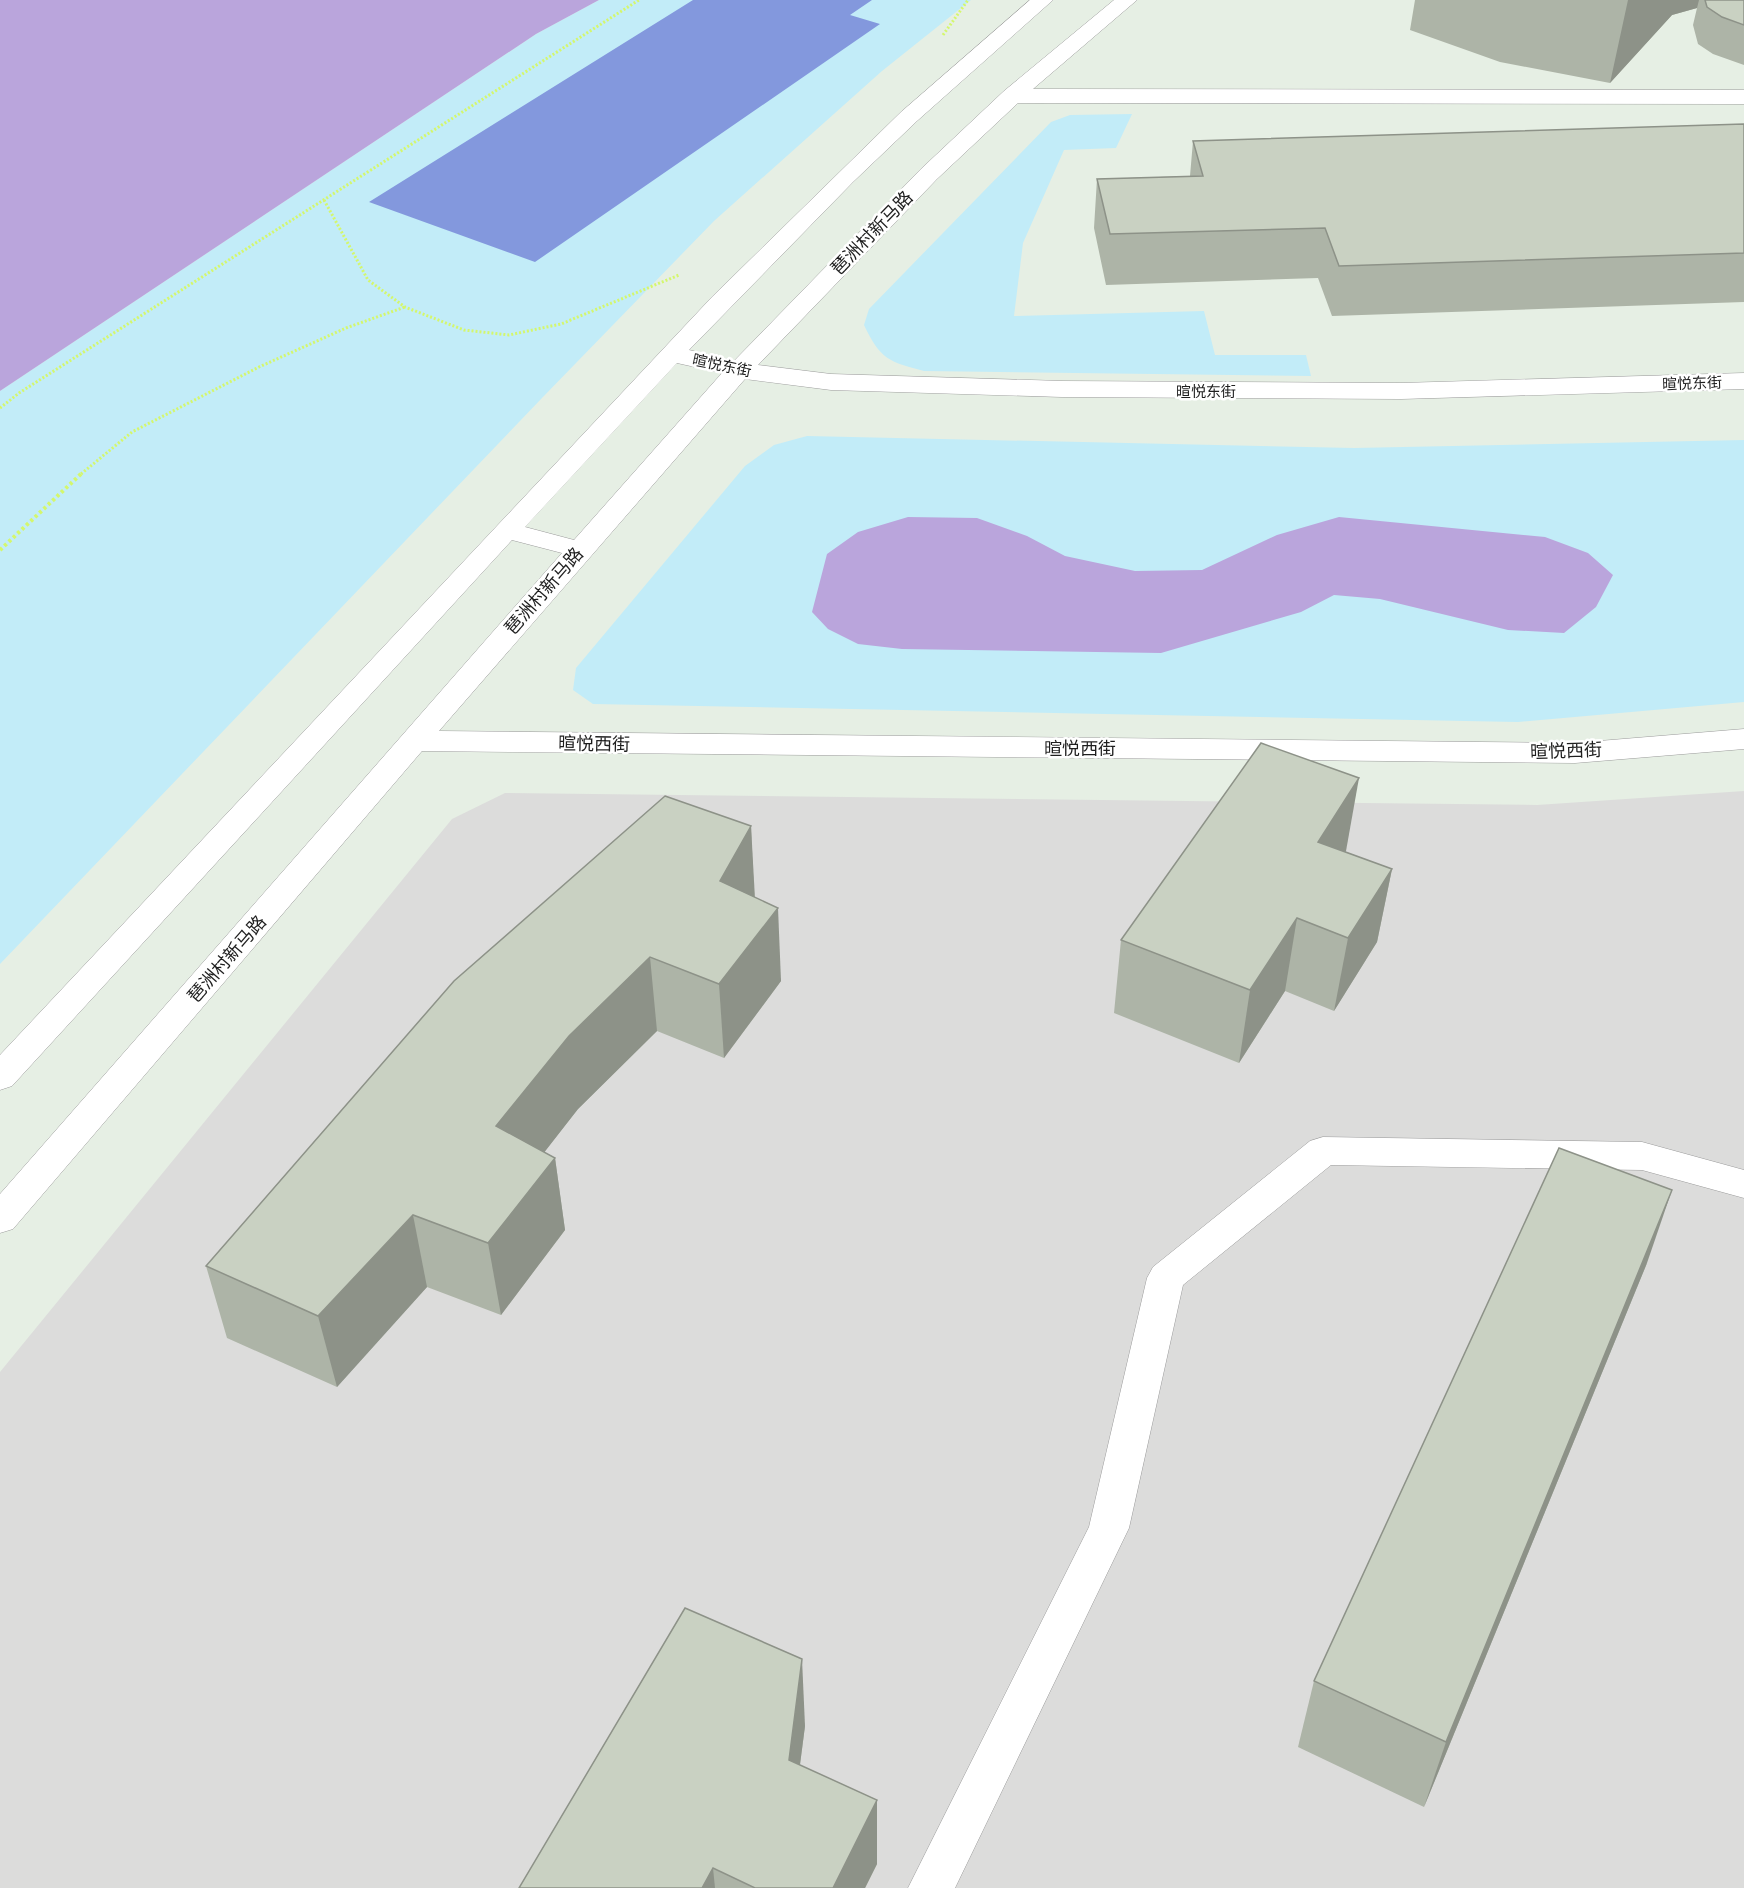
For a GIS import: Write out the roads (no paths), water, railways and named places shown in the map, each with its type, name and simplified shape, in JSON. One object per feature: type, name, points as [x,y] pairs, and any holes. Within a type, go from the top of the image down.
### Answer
[{"type":"street","points":[[0,1077],[506,530],[758,262],[884,138],[1043,0]]},
{"type":"street","name":"琶洲村新马路","points":[[0,1219],[580,550],[740,370],[929,174],[1012,96],[1126,0]]},
{"type":"street","points":[[1012,96],[1744,97]]},
{"type":"street","name":"暄悦东街","points":[[670,354],[740,370],[831,382],[1062,389],[1401,391],[1744,381]]},
{"type":"street","points":[[506,530],[580,550]]},
{"type":"street","name":"暄悦西街","points":[[416,741],[1575,753],[1744,739]]},
{"type":"street","points":[[931,1888],[1109,1528],[1166,1278],[1323,1151],[1642,1156],[1744,1184]]}]
